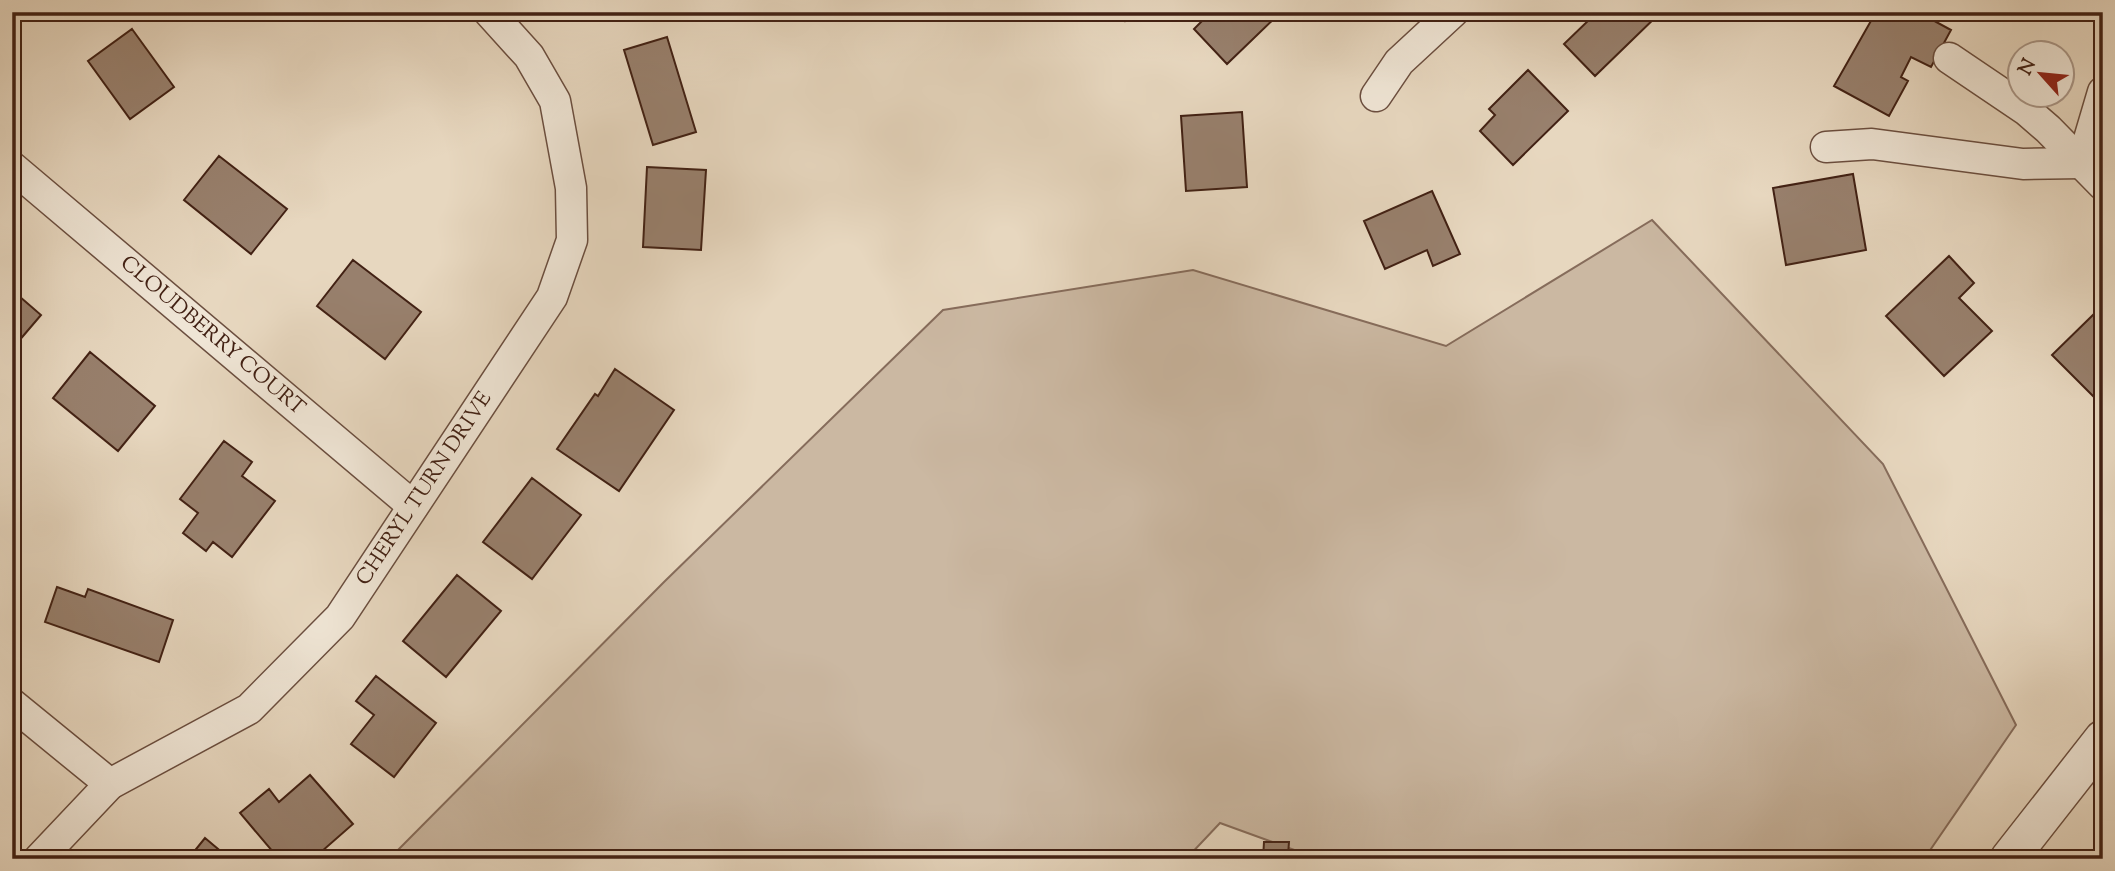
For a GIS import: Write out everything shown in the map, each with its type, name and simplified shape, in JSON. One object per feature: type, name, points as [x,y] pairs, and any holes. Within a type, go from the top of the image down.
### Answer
[{"type":"street","name":"CHERYL TURN DRIVE","points":[[39,859],[110,784],[249,709],[340,617],[552,298],[572,240],[571,188],[555,101],[529,56],[489,12]]},
{"type":"street","points":[[1377,96],[1399,62],[1453,12]]},
{"type":"street","points":[[1949,58],[2026,110],[2103,185]]},
{"type":"street","points":[[2082,163],[2103,92]]},
{"type":"street","points":[[1826,147],[1872,144],[2024,164],[2082,163]]},
{"type":"street","name":"CLOUDBERRY COURT","points":[[12,167],[413,506]]},
{"type":"street","points":[[12,704],[110,784]]},
{"type":"street","points":[[2009,859],[2103,739]]},
{"type":"shaded area","points":[[1652,220],[1883,464],[2016,725],[1924,859],[1319,859],[1220,823],[1186,859],[389,859],[664,582],[943,310],[1193,270],[1446,346]]},
{"type":"building","points":[[1117,12],[1134,12],[1125,21]]},
{"type":"building","points":[[1211,12],[1281,12],[1227,64],[1194,29]]},
{"type":"building","points":[[1587,12],[1661,12],[1595,76],[1564,44],[1592,17]]},
{"type":"building","points":[[1876,12],[1918,12],[1951,30],[1931,67],[1911,57],[1901,77],[1908,81],[1889,116],[1834,86]]},
{"type":"building","points":[[132,29],[174,87],[130,119],[88,61]]},
{"type":"building","points":[[667,37],[696,132],[653,145],[624,50]]},
{"type":"building","points":[[1528,70],[1568,111],[1513,165],[1480,131],[1495,115],[1489,109]]},
{"type":"building","points":[[1242,112],[1247,187],[1186,191],[1181,116]]},
{"type":"building","points":[[219,156],[287,209],[251,254],[184,200]]},
{"type":"building","points":[[647,167],[706,170],[701,250],[643,247]]},
{"type":"building","points":[[1853,174],[1866,250],[1786,265],[1773,188]]},
{"type":"building","points":[[1432,191],[1460,254],[1433,266],[1427,250],[1385,269],[1364,221]]},
{"type":"building","points":[[1949,256],[1974,283],[1959,298],[1992,331],[1944,376],[1886,316]]},
{"type":"building","points":[[353,260],[421,312],[385,359],[317,306]]},
{"type":"building","points":[[12,290],[41,315],[12,349]]},
{"type":"building","points":[[2095,313],[2103,321],[2103,406],[2052,355]]},
{"type":"building","points":[[90,352],[155,406],[118,451],[53,398]]},
{"type":"building","points":[[615,369],[674,410],[619,491],[557,449]]},
{"type":"building","points":[[224,441],[252,462],[242,476],[275,501],[232,557],[213,542],[206,551],[183,533],[198,513],[180,499]]},
{"type":"building","points":[[532,478],[581,515],[532,579],[483,542]]},
{"type":"building","points":[[457,575],[501,611],[446,677],[403,641]]},
{"type":"building","points":[[57,587],[85,597],[88,589],[173,620],[159,662],[45,622]]},
{"type":"building","points":[[376,676],[436,723],[394,777],[351,744],[374,715],[356,701]]},
{"type":"building","points":[[310,775],[353,824],[313,859],[279,859],[240,813],[269,789],[279,802]]},
{"type":"building","points":[[205,838],[230,859],[188,859]]},
{"type":"building","points":[[1264,842],[1289,842],[1288,855],[1313,856],[1313,859],[1263,859]]}]
